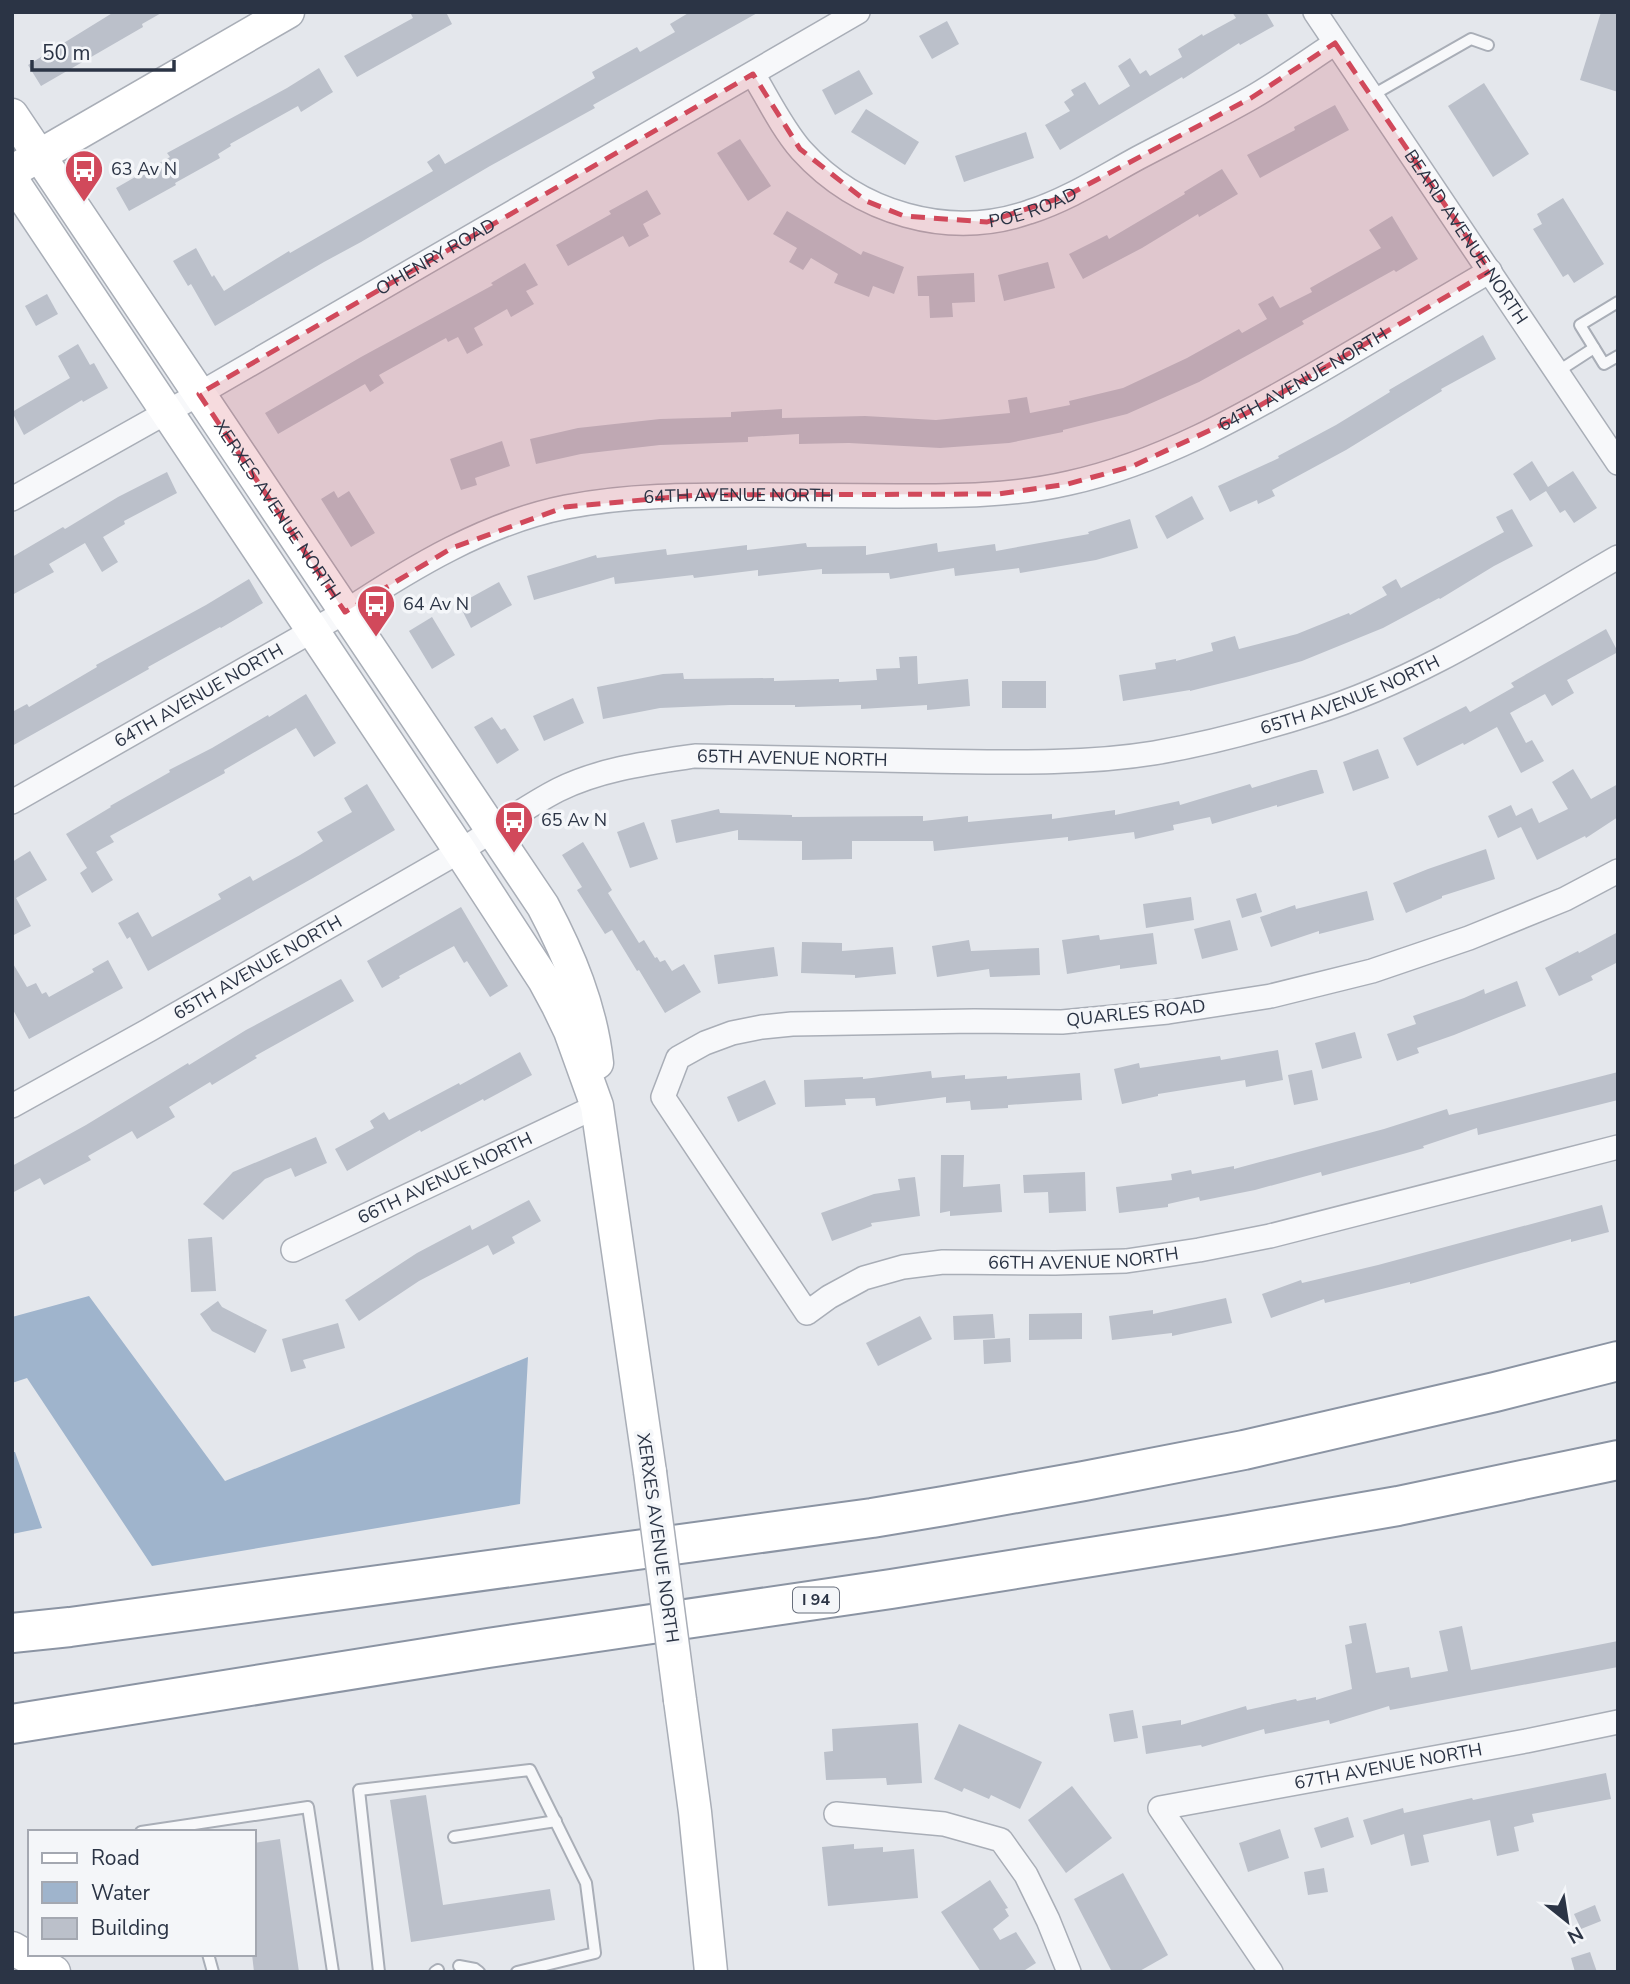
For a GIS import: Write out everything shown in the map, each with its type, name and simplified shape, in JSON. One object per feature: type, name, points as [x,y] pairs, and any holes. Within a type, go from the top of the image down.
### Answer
[{"type":"highway","points":[[12,1633],[872,1518],[944,1506],[1244,1450],[1618,1361]]},
{"type":"highway","name":"I 94","points":[[12,1724],[1229,1535],[1398,1506],[1618,1460]]},
{"type":"highway","points":[[12,1646],[70,1627]]},
{"type":"street","points":[[12,172],[288,12]]},
{"type":"street","name":"O'HENRY ROAD","points":[[12,499],[199,394],[858,12]]},
{"type":"street","name":"BEARD AVENUE NORTH","points":[[1315,12],[1618,463]]},
{"type":"street","name":"POE ROAD","points":[[752,74],[800,149],[831,177],[866,201],[904,216],[946,223],[987,222],[1028,212],[1066,196],[1251,98],[1335,43]]},
{"type":"street","name":"XERXES AVENUE NORTH","points":[[12,115],[543,906],[568,958],[586,1006],[599,1080],[597,1106]]},
{"type":"street","name":"XERXES AVENUE NORTH","points":[[12,180],[460,851],[544,981],[570,1031],[597,1106],[650,1472],[695,1812],[711,1972]]},
{"type":"street","name":"64TH AVENUE NORTH","points":[[12,802],[345,612],[386,585],[452,548],[496,528],[565,507],[632,497],[931,496],[998,494],[1068,484],[1133,466],[1192,441],[1247,413],[1490,271]]},
{"type":"street","name":"65TH AVENUE NORTH","points":[[12,1106],[460,851],[492,832],[519,811],[560,789],[603,772],[695,756],[988,762],[1069,761],[1154,753],[1244,733],[1314,713],[1380,688],[1449,654],[1618,557]]},
{"type":"street","name":"QUARLES ROAD","points":[[663,1097],[678,1058],[732,1032],[792,1024],[1062,1022],[1168,1012],[1271,996],[1372,971],[1469,939],[1565,899],[1618,871]]},
{"type":"street","name":"66TH AVENUE NORTH","points":[[663,1097],[807,1312],[864,1278],[903,1267],[943,1262],[1126,1261],[1199,1250],[1270,1236],[1618,1147]]},
{"type":"street","name":"66TH AVENUE NORTH","points":[[293,1250],[597,1106]]},
{"type":"street","name":"67TH AVENUE NORTH","points":[[1271,1972],[1160,1808],[1526,1741],[1618,1721]]},
{"type":"street","points":[[836,1814],[944,1824],[1001,1840],[1026,1875],[1069,1972]]},
{"type":"lane","points":[[1371,96],[1471,39],[1488,45]]},
{"type":"lane","points":[[1618,302],[1580,325],[1604,364],[1618,356]]},
{"type":"lane","points":[[1557,372],[1594,348]]},
{"type":"lane","points":[[379,1972],[359,1790],[530,1770],[586,1882],[595,1953],[517,1972]]},
{"type":"lane","points":[[154,1830],[308,1807],[332,1972]]},
{"type":"lane","points":[[454,1837],[556,1821]]},
{"type":"lane","points":[[459,1966],[479,1972]]},
{"type":"highlighted area","points":[[1335,43],[1490,271],[1247,413],[1133,466],[1068,484],[998,494],[697,495],[565,507],[452,548],[345,612],[199,394],[753,74],[800,149],[866,201],[904,216],[987,222],[1066,196],[1251,98]]},
{"type":"water","points":[[89,1296],[225,1481],[528,1357],[520,1504],[152,1566],[27,1378],[12,1383],[12,1317]]},
{"type":"water","points":[[12,1452],[15,1452],[42,1528],[12,1534]]},
{"type":"building","points":[[114,12],[163,12],[142,24],[143,27],[41,86],[28,65]]},
{"type":"building","points":[[410,12],[446,12],[452,24],[357,77],[344,56],[413,18]]},
{"type":"building","points":[[690,12],[759,12],[593,105],[595,108],[215,326],[191,284],[188,286],[173,261],[196,248],[212,277],[214,275],[224,291],[289,251],[290,253],[433,171],[427,162],[439,154],[445,164],[595,78],[592,72],[637,47],[640,52],[675,32],[670,24]]},
{"type":"building","points":[[1232,12],[1266,12],[1274,26],[1240,45],[1239,43],[1183,79],[1182,77],[1060,150],[1045,125],[1070,111],[1064,102],[1074,95],[1071,90],[1085,82],[1099,105],[1130,86],[1118,66],[1130,58],[1140,74],[1146,70],[1150,76],[1182,57],[1178,49],[1236,18]]},
{"type":"building","points":[[1601,12],[1618,12],[1618,92],[1580,80]]},
{"type":"building","points":[[947,21],[959,44],[932,59],[919,36]]},
{"type":"building","points":[[319,68],[333,92],[301,112],[298,106],[230,144],[231,146],[218,154],[220,158],[129,211],[116,188],[170,157],[167,153]]},
{"type":"building","points":[[859,70],[873,94],[835,115],[822,90]]},
{"type":"building","points":[[1484,83],[1529,154],[1493,177],[1448,106]]},
{"type":"building","points":[[1335,105],[1349,130],[1260,178],[1247,155]]},
{"type":"building","points":[[866,109],[919,142],[905,165],[851,132]]},
{"type":"building","points":[[1026,132],[1034,158],[964,182],[955,156]]},
{"type":"building","points":[[740,139],[771,186],[748,201],[717,153]]},
{"type":"building","points":[[1222,169],[1238,194],[1083,279],[1069,254],[1107,235],[1109,239]]},
{"type":"building","points":[[647,190],[661,214],[643,224],[649,236],[629,247],[623,236],[568,266],[556,245]]},
{"type":"building","points":[[1563,198],[1604,264],[1574,283],[1568,274],[1563,277],[1533,229],[1542,224],[1537,214]]},
{"type":"building","points":[[787,211],[861,255],[863,251],[904,267],[894,294],[873,286],[869,297],[834,283],[838,274],[811,258],[803,270],[789,262],[797,248],[773,234]]},
{"type":"building","points":[[1392,216],[1418,259],[1302,321],[1304,324],[1199,382],[1127,414],[1063,432],[1009,443],[940,448],[849,443],[799,444],[799,434],[748,437],[748,442],[660,445],[581,454],[536,464],[530,439],[578,428],[660,419],[731,417],[731,412],[782,409],[782,418],[865,416],[936,420],[1010,413],[1008,400],[1027,397],[1030,413],[1070,405],[1069,401],[1123,388],[1187,358],[1239,329],[1242,333],[1267,319],[1258,304],[1273,296],[1280,308],[1312,292],[1310,288],[1381,248],[1369,230]]},
{"type":"building","points":[[1048,262],[1055,288],[1004,301],[998,275]]},
{"type":"building","points":[[525,263],[538,285],[526,291],[534,304],[511,317],[507,309],[474,328],[483,345],[467,354],[458,337],[448,342],[446,338],[379,375],[384,383],[370,392],[365,384],[278,434],[265,413],[493,285],[491,283]]},
{"type":"building","points":[[974,273],[975,302],[952,303],[953,317],[930,318],[929,296],[918,296],[917,276]]},
{"type":"building","points":[[47,294],[58,314],[36,326],[25,306]]},
{"type":"building","points":[[1483,335],[1496,359],[1441,389],[1442,391],[1346,450],[1272,490],[1275,496],[1258,504],[1257,500],[1230,512],[1218,486],[1279,458],[1278,456],[1336,425],[1390,392],[1389,390]]},
{"type":"building","points":[[78,344],[90,365],[94,363],[108,388],[83,402],[82,400],[24,435],[12,412],[70,378],[58,356]]},
{"type":"building","points":[[502,441],[510,466],[475,478],[477,485],[461,490],[450,459]]},
{"type":"building","points":[[1532,461],[1548,487],[1573,471],[1597,508],[1574,523],[1565,510],[1560,513],[1546,491],[1530,501],[1513,474]]},
{"type":"building","points":[[167,472],[177,493],[124,521],[125,524],[103,537],[118,562],[102,572],[85,543],[49,564],[54,572],[12,595],[12,557]]},
{"type":"building","points":[[334,491],[338,498],[349,491],[375,533],[351,547],[321,499]]},
{"type":"building","points":[[1192,496],[1204,519],[1167,539],[1155,516]]},
{"type":"building","points":[[1512,509],[1533,546],[1383,628],[1302,661],[1246,677],[1190,691],[1123,701],[1119,675],[1156,669],[1155,663],[1176,661],[1213,651],[1211,643],[1235,636],[1239,649],[1297,634],[1349,613],[1350,615],[1387,595],[1382,587],[1396,579],[1401,588],[1504,532],[1496,517]]},
{"type":"building","points":[[1130,519],[1138,548],[1096,560],[1020,573],[1019,568],[955,576],[954,568],[890,579],[889,573],[822,574],[822,569],[758,576],[758,570],[615,584],[614,577],[534,600],[527,576],[596,555],[597,558],[666,549],[667,555],[747,545],[747,550],[806,543],[807,547],[866,546],[866,555],[937,543],[938,552],[995,544],[996,551],[1089,534],[1088,532]]},
{"type":"building","points":[[249,579],[263,603],[12,746],[12,712],[27,704],[29,707],[97,667],[96,665]]},
{"type":"building","points":[[499,582],[512,605],[471,628],[459,604]]},
{"type":"building","points":[[432,617],[455,655],[432,669],[409,631]]},
{"type":"building","points":[[1606,629],[1618,652],[1567,680],[1574,693],[1552,706],[1545,694],[1510,713],[1526,743],[1532,740],[1544,761],[1521,773],[1497,727],[1417,766],[1403,738],[1466,706],[1470,712],[1514,687],[1511,683]]},
{"type":"building","points":[[917,656],[918,684],[968,679],[970,706],[927,710],[927,705],[861,709],[861,705],[730,705],[660,708],[603,719],[597,687],[663,674],[683,673],[684,679],[839,679],[839,682],[877,680],[876,669],[900,668],[899,657]]},
{"type":"building","points":[[1002,681],[1046,681],[1046,708],[1002,708]]},
{"type":"building","points":[[306,694],[336,743],[314,757],[296,728],[224,770],[225,773],[110,836],[114,842],[96,852],[113,880],[92,893],[80,873],[87,868],[66,834],[170,772],[169,770],[268,715],[269,717]]},
{"type":"building","points":[[573,698],[584,723],[544,741],[533,716]]},
{"type":"building","points":[[492,717],[501,730],[505,728],[519,750],[497,764],[474,727]]},
{"type":"building","points":[[1378,749],[1389,778],[1353,791],[1343,762]]},
{"type":"building","points":[[1573,769],[1591,799],[1618,784],[1618,817],[1586,838],[1585,836],[1537,860],[1521,827],[1498,838],[1488,816],[1511,805],[1516,816],[1532,808],[1539,823],[1568,809],[1552,782]]},
{"type":"building","points":[[1317,770],[1324,793],[1212,824],[1210,817],[1173,825],[1174,830],[1135,839],[1134,832],[1068,841],[1068,837],[934,851],[933,841],[852,841],[852,859],[802,860],[802,841],[738,840],[738,830],[676,843],[671,820],[719,809],[720,813],[792,817],[923,816],[923,821],[968,816],[968,822],[1052,814],[1052,819],[1115,810],[1115,815],[1179,801],[1180,805],[1250,784],[1252,788]]},
{"type":"building","points":[[367,784],[395,830],[148,971],[130,937],[127,939],[118,923],[138,912],[152,937],[221,899],[218,894],[250,876],[253,881],[300,855],[323,841],[317,832],[352,812],[344,798]]},
{"type":"building","points":[[644,822],[658,859],[630,868],[617,832]]},
{"type":"building","points":[[583,842],[612,890],[608,893],[639,943],[644,940],[655,958],[660,962],[665,960],[672,971],[684,964],[701,992],[665,1013],[612,930],[605,934],[577,890],[582,887],[562,855]]},
{"type":"building","points":[[1486,849],[1495,879],[1442,896],[1406,913],[1393,883]]},
{"type":"building","points":[[30,851],[47,880],[16,898],[31,926],[12,936],[12,862]]},
{"type":"building","points":[[1367,891],[1374,920],[1319,934],[1319,931],[1271,947],[1260,917],[1295,905],[1296,909]]},
{"type":"building","points":[[1256,893],[1262,912],[1242,918],[1236,899]]},
{"type":"building","points":[[1191,897],[1194,920],[1146,928],[1143,904]]},
{"type":"building","points":[[461,907],[508,986],[490,997],[454,946],[382,988],[367,961]]},
{"type":"building","points":[[1230,920],[1238,950],[1202,959],[1194,929]]},
{"type":"building","points":[[1618,932],[1618,962],[1591,976],[1593,980],[1559,996],[1545,968]]},
{"type":"building","points":[[1153,933],[1157,964],[1120,969],[1120,965],[1067,974],[1062,940],[1099,935],[1100,940]]},
{"type":"building","points":[[969,940],[971,951],[1039,948],[1040,975],[990,977],[989,969],[937,977],[932,946]]},
{"type":"building","points":[[802,942],[842,943],[842,951],[893,947],[896,974],[855,978],[855,975],[801,973]]},
{"type":"building","points":[[774,947],[778,976],[718,984],[714,955]]},
{"type":"building","points":[[108,960],[123,988],[29,1039],[12,1008],[12,962],[27,987],[36,983],[42,994],[46,992],[49,997],[94,972],[92,969]]},
{"type":"building","points":[[341,979],[354,1001],[255,1056],[257,1058],[212,1085],[210,1082],[169,1107],[175,1117],[137,1139],[132,1131],[88,1156],[91,1160],[44,1185],[40,1178],[12,1193],[12,1166],[246,1030]]},
{"type":"building","points":[[1517,981],[1526,1006],[1417,1048],[1419,1053],[1397,1061],[1387,1034],[1416,1024],[1413,1016],[1484,989],[1485,994]]},
{"type":"building","points":[[1355,1032],[1362,1058],[1322,1069],[1315,1043]]},
{"type":"building","points":[[1278,1050],[1283,1080],[1246,1087],[1245,1080],[1158,1094],[1122,1104],[1114,1069],[1139,1063],[1140,1068],[1220,1056],[1221,1060]]},
{"type":"building","points":[[520,1052],[532,1075],[421,1132],[420,1130],[347,1171],[335,1149],[374,1128],[370,1121],[384,1112],[389,1120]]},
{"type":"building","points":[[1312,1070],[1318,1100],[1294,1105],[1288,1075]]},
{"type":"building","points":[[931,1071],[932,1078],[965,1075],[965,1079],[1007,1076],[1007,1079],[1080,1073],[1082,1100],[971,1110],[970,1101],[946,1103],[946,1097],[876,1106],[875,1098],[845,1099],[846,1105],[805,1107],[804,1080],[863,1079]]},
{"type":"building","points":[[1618,1072],[1618,1100],[1478,1135],[1477,1128],[1423,1146],[1424,1148],[1322,1176],[1321,1172],[1255,1190],[1200,1201],[1199,1197],[1168,1204],[1168,1207],[1119,1213],[1116,1187],[1172,1180],[1171,1174],[1191,1170],[1192,1174],[1234,1166],[1234,1169],[1384,1129],[1447,1109],[1449,1115]]},
{"type":"building","points":[[765,1080],[776,1104],[738,1122],[727,1097]]},
{"type":"building","points":[[316,1137],[327,1163],[295,1177],[291,1168],[265,1179],[223,1220],[203,1204],[233,1172]]},
{"type":"building","points":[[941,1155],[964,1155],[963,1187],[1000,1184],[1002,1212],[950,1216],[950,1211],[940,1213]]},
{"type":"building","points":[[1085,1172],[1086,1211],[1049,1213],[1048,1192],[1024,1193],[1023,1175]]},
{"type":"building","points":[[915,1177],[920,1216],[871,1223],[872,1226],[832,1241],[821,1213],[874,1194],[900,1190],[898,1179]]},
{"type":"building","points":[[529,1200],[541,1221],[512,1237],[515,1243],[493,1255],[488,1245],[419,1281],[359,1321],[345,1300],[417,1253],[470,1225],[472,1230]]},
{"type":"building","points":[[1602,1205],[1609,1232],[1571,1242],[1571,1239],[1410,1284],[1325,1303],[1324,1299],[1271,1318],[1262,1294],[1301,1280],[1302,1283],[1378,1265]]},
{"type":"building","points":[[212,1237],[216,1291],[191,1292],[188,1239]]},
{"type":"building","points":[[1226,1298],[1232,1323],[1172,1336],[1172,1333],[1112,1340],[1109,1316],[1153,1310],[1153,1314]]},
{"type":"building","points":[[218,1301],[222,1307],[267,1330],[255,1353],[212,1331],[200,1314]]},
{"type":"building","points":[[1082,1313],[1082,1339],[1029,1340],[1029,1314]]},
{"type":"building","points":[[993,1314],[995,1338],[954,1340],[953,1316]]},
{"type":"building","points":[[920,1316],[932,1339],[878,1366],[866,1343]]},
{"type":"building","points":[[338,1323],[345,1348],[303,1360],[306,1368],[291,1372],[282,1339]]},
{"type":"building","points":[[1010,1338],[1011,1362],[984,1364],[983,1340]]},
{"type":"building","points":[[1366,1623],[1376,1673],[1409,1667],[1411,1678],[1448,1671],[1439,1631],[1462,1626],[1471,1670],[1618,1641],[1618,1667],[1390,1710],[1389,1706],[1330,1724],[1329,1720],[1265,1734],[1264,1729],[1202,1747],[1201,1745],[1146,1754],[1142,1726],[1181,1720],[1181,1725],[1246,1706],[1247,1710],[1296,1699],[1316,1697],[1316,1700],[1352,1689],[1345,1645],[1352,1643],[1349,1626]]},
{"type":"building","points":[[1133,1710],[1138,1738],[1114,1742],[1109,1714]]},
{"type":"building","points":[[918,1723],[922,1783],[887,1785],[886,1778],[826,1780],[824,1752],[833,1751],[832,1729]]},
{"type":"building","points":[[959,1724],[1042,1762],[1020,1809],[991,1795],[989,1799],[964,1788],[962,1792],[934,1779]]},
{"type":"building","points":[[1606,1773],[1611,1799],[1532,1814],[1534,1822],[1514,1827],[1519,1851],[1497,1856],[1490,1820],[1423,1835],[1429,1862],[1411,1866],[1404,1834],[1371,1845],[1363,1820],[1403,1808],[1404,1813]]},
{"type":"building","points":[[1072,1786],[1112,1838],[1066,1873],[1028,1820]]},
{"type":"building","points":[[426,1795],[443,1905],[550,1889],[555,1920],[411,1942],[390,1800]]},
{"type":"building","points":[[1348,1817],[1354,1837],[1321,1848],[1314,1828]]},
{"type":"building","points":[[1280,1829],[1289,1858],[1248,1872],[1239,1843]]},
{"type":"building","points":[[280,1839],[299,1972],[254,1972],[256,1843]]},
{"type":"building","points":[[854,1844],[854,1849],[883,1847],[883,1852],[914,1849],[918,1898],[828,1906],[822,1847]]},
{"type":"building","points":[[1324,1868],[1328,1892],[1308,1895],[1304,1872]]},
{"type":"building","points":[[1123,1873],[1168,1955],[1138,1972],[1112,1972],[1074,1899]]},
{"type":"building","points":[[990,1880],[1008,1908],[1005,1909],[1009,1916],[993,1929],[1000,1940],[1016,1932],[1036,1963],[1022,1972],[981,1972],[941,1912]]},
{"type":"building","points":[[1595,1905],[1601,1921],[1581,1929],[1574,1914]]},
{"type":"building","points":[[1590,1952],[1597,1972],[1575,1972],[1571,1958]]},
{"type":"place","name":"63 Av N","points":[[84,203]]},
{"type":"place","name":"64 Av N","points":[[376,638]]},
{"type":"place","name":"65 Av N","points":[[514,854]]}]
